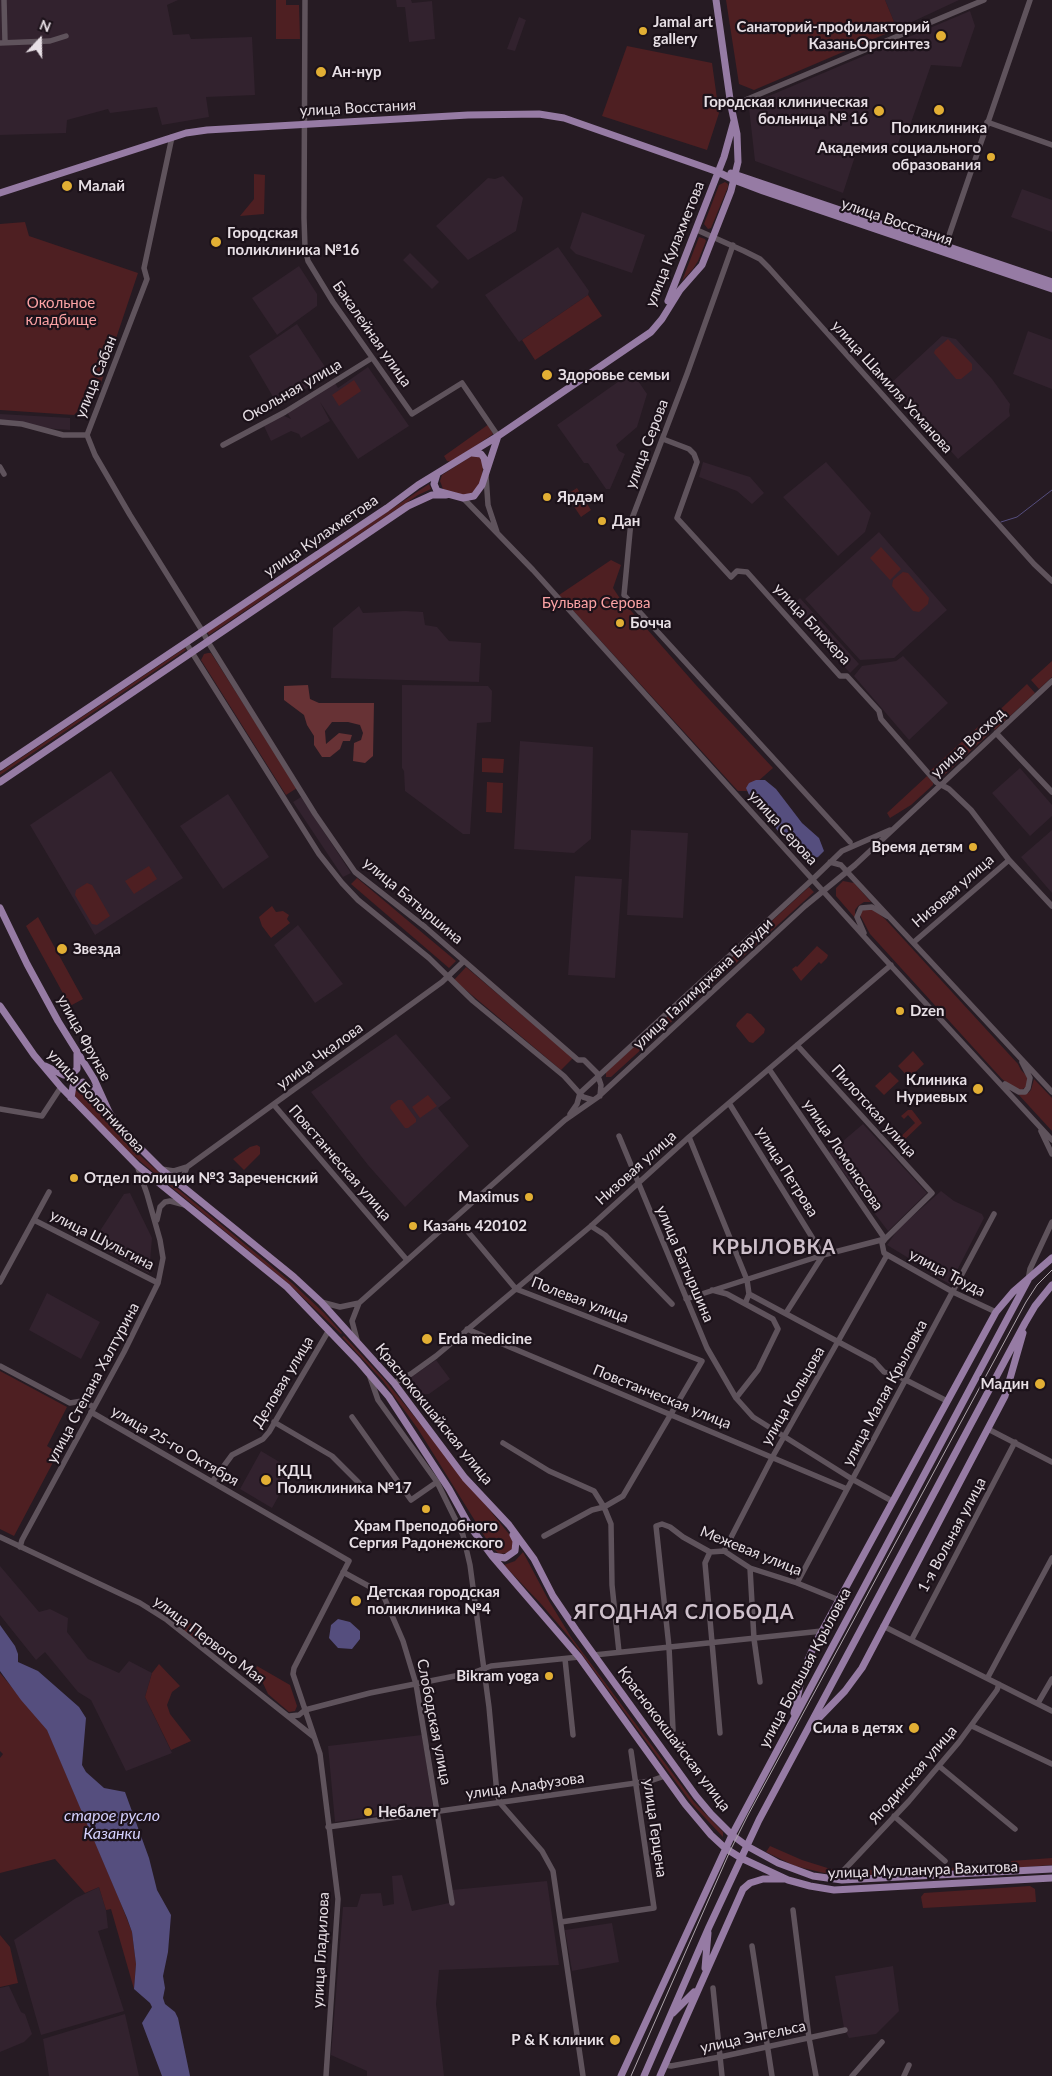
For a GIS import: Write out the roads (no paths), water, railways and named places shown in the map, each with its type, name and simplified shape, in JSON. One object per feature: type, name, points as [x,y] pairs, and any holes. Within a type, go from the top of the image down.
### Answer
[{"type":"main road","name":"улица Кулахметова","points":[[0,767],[388,508],[418,485],[498,436],[644,338],[656,326],[680,290],[697,273],[714,237],[738,162],[737,134],[731,106],[716,0]]},
{"type":"main road","name":"улица Восстания","points":[[0,193],[172,137],[206,130],[468,115],[540,114],[564,118],[944,248],[1052,282]]},
{"type":"main road","name":"улица Кулахметова","points":[[656,326],[668,302],[697,230],[734,120]]},
{"type":"main road","name":"улица Восстания","points":[[944,248],[1052,289]]},
{"type":"main road","points":[[437,474],[434,486],[437,491],[464,498],[474,496],[480,490],[498,436]]},
{"type":"main road","points":[[471,453],[481,454],[486,462],[486,473]]},
{"type":"main road","name":"улица Кулахметова","points":[[0,782],[408,506],[432,495],[446,494]]},
{"type":"main road","name":"улица Фрунзе","points":[[0,908],[31,972],[94,1079],[108,1112],[122,1130],[161,1169]]},
{"type":"main road","name":"улица Болотникова","points":[[0,1006],[42,1065],[61,1087],[137,1165],[161,1185]]},
{"type":"main road","points":[[42,1065],[64,1075],[72,1074],[77,1068],[77,1052]]},
{"type":"main road","points":[[71,1098],[73,1086],[83,1082],[100,1096]]},
{"type":"main road","name":"Краснококшайская улица","points":[[161,1169],[294,1277],[357,1340],[394,1383],[465,1478],[509,1525],[534,1559],[553,1596],[696,1796],[732,1835],[747,1846]]},
{"type":"main road","name":"Краснококшайская улица","points":[[161,1185],[287,1287],[329,1330],[389,1397],[449,1489],[469,1525],[492,1556],[579,1657],[665,1776],[711,1835],[741,1858]]},
{"type":"main road","points":[[793,1718],[803,1671],[822,1631],[996,1312],[1003,1302],[1052,1258]]},
{"type":"main road","name":"улица Большая Крыловка","points":[[621,2076],[732,1835],[1028,1280]]},
{"type":"main road","name":"улица Большая Крыловка","points":[[644,2076],[709,1927],[759,1820],[1025,1323],[1050,1288]]},
{"type":"main road","points":[[810,1727],[858,1676],[1008,1391],[1025,1323]]},
{"type":"main road","points":[[492,1556],[505,1558],[515,1551],[516,1540],[509,1525]]},
{"type":"main road","name":"улица Мулланура Вахитова","points":[[747,1846],[796,1870],[813,1876],[842,1880],[1052,1869]]},
{"type":"main road","name":"улица Мулланура Вахитова","points":[[741,1858],[788,1880],[810,1886],[842,1890],[1052,1878]]},
{"type":"main road","points":[[660,2076],[743,1889],[763,1879],[788,1880]]},
{"type":"main road","points":[[704,1975],[709,1927]]},
{"type":"main road","points":[[671,2015],[698,1989]]},
{"type":"street","points":[[4,0],[3,42],[50,41],[66,36]]},
{"type":"street","name":"Бакалейная улица","points":[[305,0],[306,124],[304,218],[306,256],[328,294],[412,414],[462,383],[498,436]]},
{"type":"street","points":[[731,106],[984,0]]},
{"type":"street","points":[[944,248],[1030,0]]},
{"type":"street","points":[[987,122],[1052,144]]},
{"type":"street","name":"улица Сабан","points":[[172,137],[144,268],[147,279],[87,435],[96,455],[130,515],[203,632]]},
{"type":"street","name":"улица Шамиля Усманова","points":[[697,230],[760,259],[1034,564],[1052,581]]},
{"type":"street","name":"улица Серова","points":[[733,245],[663,439],[631,521],[624,595],[850,842]]},
{"type":"street","name":"Окольная улица","points":[[223,444],[285,412],[372,358]]},
{"type":"street","points":[[0,422],[22,424],[63,435],[87,435]]},
{"type":"street","name":"улица Блюхера","points":[[663,439],[689,449],[694,454],[696,462],[677,518],[731,577],[737,571],[747,572],[840,676],[847,676],[879,711],[880,719],[936,782],[949,789],[970,810],[1010,860],[1052,906]]},
{"type":"street","points":[[0,467],[4,474]]},
{"type":"street","name":"улица Серова","points":[[486,473],[488,505],[497,532]]},
{"type":"street","name":"улица Серова","points":[[464,498],[1052,1140]]},
{"type":"street","name":"улица Батыршина","points":[[203,632],[315,814],[355,872],[425,927],[578,1060],[584,1060],[597,1073],[599,1078]]},
{"type":"street","points":[[186,643],[330,870],[358,900],[429,958],[473,1001],[564,1076],[587,1100],[598,1098],[601,1090],[599,1078]]},
{"type":"street","name":"улица Восход","points":[[824,891],[900,824],[1052,681]]},
{"type":"street","points":[[996,733],[1052,792]]},
{"type":"street","name":"улица Восход","points":[[813,879],[842,851],[866,842],[900,824]]},
{"type":"street","name":"Низовая улица","points":[[914,942],[1010,860]]},
{"type":"street","name":"улица Серова","points":[[830,862],[841,865],[1052,1092]]},
{"type":"street","name":"улица Галимджана Баруди","points":[[580,1093],[599,1078],[672,1008],[813,879]]},
{"type":"street","name":"улица Галимджана Баруди","points":[[565,1120],[598,1098],[805,906],[824,891]]},
{"type":"street","points":[[869,942],[858,920],[857,913],[861,908],[872,907],[893,919]]},
{"type":"street","name":"улица Чкалова","points":[[187,1167],[448,977],[464,961]]},
{"type":"street","name":"Низовая улица","points":[[394,1383],[411,1374],[436,1356],[591,1226],[689,1137],[891,965]]},
{"type":"street","name":"Пилотская улица","points":[[797,1045],[932,1193],[885,1239]]},
{"type":"street","points":[[997,1079],[1016,1092],[1027,1090],[1030,1086],[1030,1078],[1020,1058]]},
{"type":"street","name":"улица Ломоносова","points":[[769,1069],[885,1239],[881,1248],[887,1255]]},
{"type":"street","points":[[0,1108],[42,1116],[61,1087]]},
{"type":"street","points":[[357,1340],[352,1321],[359,1303],[565,1120],[574,1108],[580,1093]]},
{"type":"street","name":"улица Петрова","points":[[730,1103],[823,1255]]},
{"type":"street","name":"Повстанческая улица","points":[[274,1105],[406,1260]]},
{"type":"street","points":[[1038,1124],[1052,1154]]},
{"type":"street","name":"улица Батыршина","points":[[619,1136],[707,1348],[736,1398]]},
{"type":"street","points":[[689,1137],[748,1280],[749,1294],[745,1304]]},
{"type":"street","name":"улица Степана Халтурина","points":[[20,1547],[158,1283],[163,1258],[156,1224],[137,1165]]},
{"type":"street","points":[[161,1169],[174,1171],[187,1167]]},
{"type":"street","points":[[185,1189],[182,1180],[187,1167]]},
{"type":"street","points":[[0,1282],[49,1192]]},
{"type":"street","points":[[156,1224],[158,1212],[165,1202],[170,1201],[188,1207]]},
{"type":"street","name":"улица Малая Крыловка","points":[[797,1583],[994,1214]]},
{"type":"street","name":"улица Шульгина","points":[[34,1220],[158,1283]]},
{"type":"street","points":[[1028,1280],[1030,1268],[1052,1222]]},
{"type":"street","points":[[591,1226],[605,1235],[672,1304]]},
{"type":"street","name":"Полевая улица","points":[[469,1233],[516,1289],[702,1361],[670,1415]]},
{"type":"street","points":[[686,1299],[823,1255],[885,1239]]},
{"type":"street","points":[[786,1313],[823,1255]]},
{"type":"street","name":"улица Труда","points":[[887,1255],[954,1292],[996,1312]]},
{"type":"street","name":"улица Кольцова","points":[[724,1552],[773,1456],[887,1255]]},
{"type":"street","points":[[711,1290],[727,1294],[773,1319],[778,1329],[758,1370],[736,1398]]},
{"type":"street","points":[[749,1294],[874,1361],[884,1372],[906,1379],[947,1401]]},
{"type":"street","points":[[321,1302],[340,1307],[359,1303]]},
{"type":"street","name":"Повстанческая улица","points":[[467,1329],[670,1415],[773,1456],[847,1489]]},
{"type":"street","name":"Деловая улица","points":[[212,1482],[232,1455],[263,1439],[329,1330]]},
{"type":"street","points":[[0,1366],[70,1403],[82,1401],[93,1410]]},
{"type":"street","name":"Краснококшайская улица","points":[[370,1375],[378,1400],[436,1482],[459,1524],[466,1543],[484,1668],[496,1784],[500,1803]]},
{"type":"street","name":"Повстанческая улица","points":[[736,1398],[753,1417],[852,1479],[892,1501]]},
{"type":"street","name":"улица 25-го Октября","points":[[93,1410],[212,1482],[349,1561]]},
{"type":"street","points":[[544,1536],[592,1510],[604,1507],[623,1496],[670,1415]]},
{"type":"street","points":[[352,1417],[412,1500],[436,1482]]},
{"type":"street","points":[[274,1422],[332,1456],[359,1483]]},
{"type":"street","points":[[988,1429],[1052,1462]]},
{"type":"street","name":"1-я Вольная улица","points":[[912,1639],[1015,1442]]},
{"type":"street","points":[[503,1443],[549,1471],[594,1491],[604,1507],[611,1524],[612,1585],[619,1652]]},
{"type":"street","name":"Межевая улица","points":[[669,1647],[656,1526],[662,1524],[670,1526],[683,1537],[710,1552],[724,1552],[750,1568],[797,1583],[838,1600]]},
{"type":"street","name":"улица Первого Мая","points":[[0,1536],[140,1603],[168,1620],[314,1737]]},
{"type":"street","points":[[710,1552],[705,1563],[720,1733]]},
{"type":"street","points":[[988,1677],[1052,1558]]},
{"type":"street","name":"улица Гладилова","points":[[326,2076],[338,1899],[320,1754],[294,1680],[294,1668],[349,1561]]},
{"type":"street","points":[[750,1568],[754,1639],[760,1682]]},
{"type":"street","name":"Слободская улица","points":[[344,1572],[374,1588],[384,1597],[403,1641],[416,1684],[452,1903]]},
{"type":"street","points":[[883,1626],[988,1677],[1052,1711]]},
{"type":"street","points":[[594,1655],[822,1631]]},
{"type":"street","points":[[669,1647],[672,1730]]},
{"type":"street","points":[[287,1715],[295,1716],[305,1710],[370,1693],[475,1672],[494,1666],[565,1660],[579,1657]]},
{"type":"street","points":[[565,1660],[572,1735]]},
{"type":"street","points":[[1038,1703],[1052,1679]]},
{"type":"street","name":"Ягодинская улица","points":[[842,1880],[844,1870],[939,1766],[972,1726],[997,1690],[999,1684]]},
{"type":"street","points":[[972,1726],[1052,1764]]},
{"type":"street","name":"улица Герцена","points":[[561,1922],[654,1908],[637,1783],[630,1751]]},
{"type":"street","points":[[939,1766],[1015,1829]]},
{"type":"street","name":"улица Алафузова","points":[[328,1827],[637,1783],[665,1776]]},
{"type":"street","points":[[500,1803],[542,1851],[553,1871],[583,2076]]},
{"type":"street","points":[[894,1816],[945,1861]]},
{"type":"street","points":[[793,1910],[809,2038],[816,2076]]},
{"type":"street","points":[[752,1946],[772,2076]]},
{"type":"street","points":[[713,1988],[722,2076]]},
{"type":"street","name":"улица Энгельса","points":[[665,2065],[671,2066],[720,2057],[845,2030]]},
{"type":"street","points":[[852,2076],[882,2042]]},
{"type":"street","points":[[904,2076],[909,2065]]},
{"type":"water","points":[[756,780],[765,780],[776,789],[802,823],[819,838],[824,851],[818,857],[811,859],[804,857],[788,843],[750,797],[746,788],[749,783]]},
{"type":"water","points":[[338,1619],[350,1622],[360,1631],[360,1639],[352,1649],[338,1648],[329,1638],[331,1625]]},
{"type":"water","name":"старое русло Казанки","points":[[0,1625],[15,1646],[18,1662],[38,1671],[79,1707],[86,1718],[82,1765],[86,1772],[104,1788],[125,1792],[149,1858],[157,1890],[171,1915],[168,1952],[163,1976],[165,1988],[163,1998],[165,2004],[175,2012],[178,2018],[190,2076],[162,2076],[142,2023],[152,2007],[134,1989],[136,1964],[132,1932],[127,1918],[47,1730],[21,1700],[0,1671]]},
{"type":"waterway","points":[[1001,522],[1017,517],[1052,490]]},
{"type":"tram line","points":[[631,2076],[730,1851],[748,1815],[1026,1302],[1037,1285],[1052,1270]]},
{"type":"place","name":"Jamal art gallery","points":[[643,31]]},
{"type":"place","name":"Санаторий-профилакторий КазаньОргсинтез","points":[[941,36]]},
{"type":"place","name":"Ан-нур","points":[[321,72]]},
{"type":"place","name":"Поликлиника","points":[[939,110]]},
{"type":"place","name":"Городская клиническая больница № 16","points":[[879,111]]},
{"type":"place","name":"Академия социального образования","points":[[991,157]]},
{"type":"place","name":"Малай","points":[[67,186]]},
{"type":"place","name":"Городская поликлиника №16","points":[[216,242]]},
{"type":"place","name":"Здоровье семьи","points":[[547,375]]},
{"type":"place","name":"Ярдәм","points":[[547,497]]},
{"type":"place","name":"Дан","points":[[602,521]]},
{"type":"place","name":"Бочча","points":[[620,623]]},
{"type":"place","name":"Время детям","points":[[973,847]]},
{"type":"place","name":"Звезда","points":[[62,949]]},
{"type":"place","name":"Dzen","points":[[900,1011]]},
{"type":"place","name":"Клиника Нуриевых","points":[[978,1089]]},
{"type":"place","name":"Отдел полиции №3 Зареченский","points":[[74,1178]]},
{"type":"place","name":"Maximus","points":[[529,1197]]},
{"type":"place","name":"Казань 420102","points":[[413,1226]]},
{"type":"place","name":"Erda medicine","points":[[427,1339]]},
{"type":"place","name":"Мадин","points":[[1040,1384]]},
{"type":"place","name":"КДЦ Поликлиника №17","points":[[266,1480]]},
{"type":"place","name":"Храм Преподобного Сергия Радонежского","points":[[426,1509]]},
{"type":"place","name":"Детская городская поликлиника №4","points":[[356,1601]]},
{"type":"place","name":"Bikram yoga","points":[[549,1676]]},
{"type":"place","name":"Сила в детях","points":[[914,1728]]},
{"type":"place","name":"Небалет","points":[[368,1812]]},
{"type":"place","name":"Р & К клиник","points":[[615,2040]]},
{"type":"district","name":"КРЫЛОВКА","points":[[774,1248]]},
{"type":"district","name":"ЯГОДНАЯ СЛОБОДА","points":[[684,1613]]},
{"type":"park label","name":"Окольное кладбище","points":[[61,312]]},
{"type":"park label","name":"Бульвар Серова","points":[[596,603]]}]
